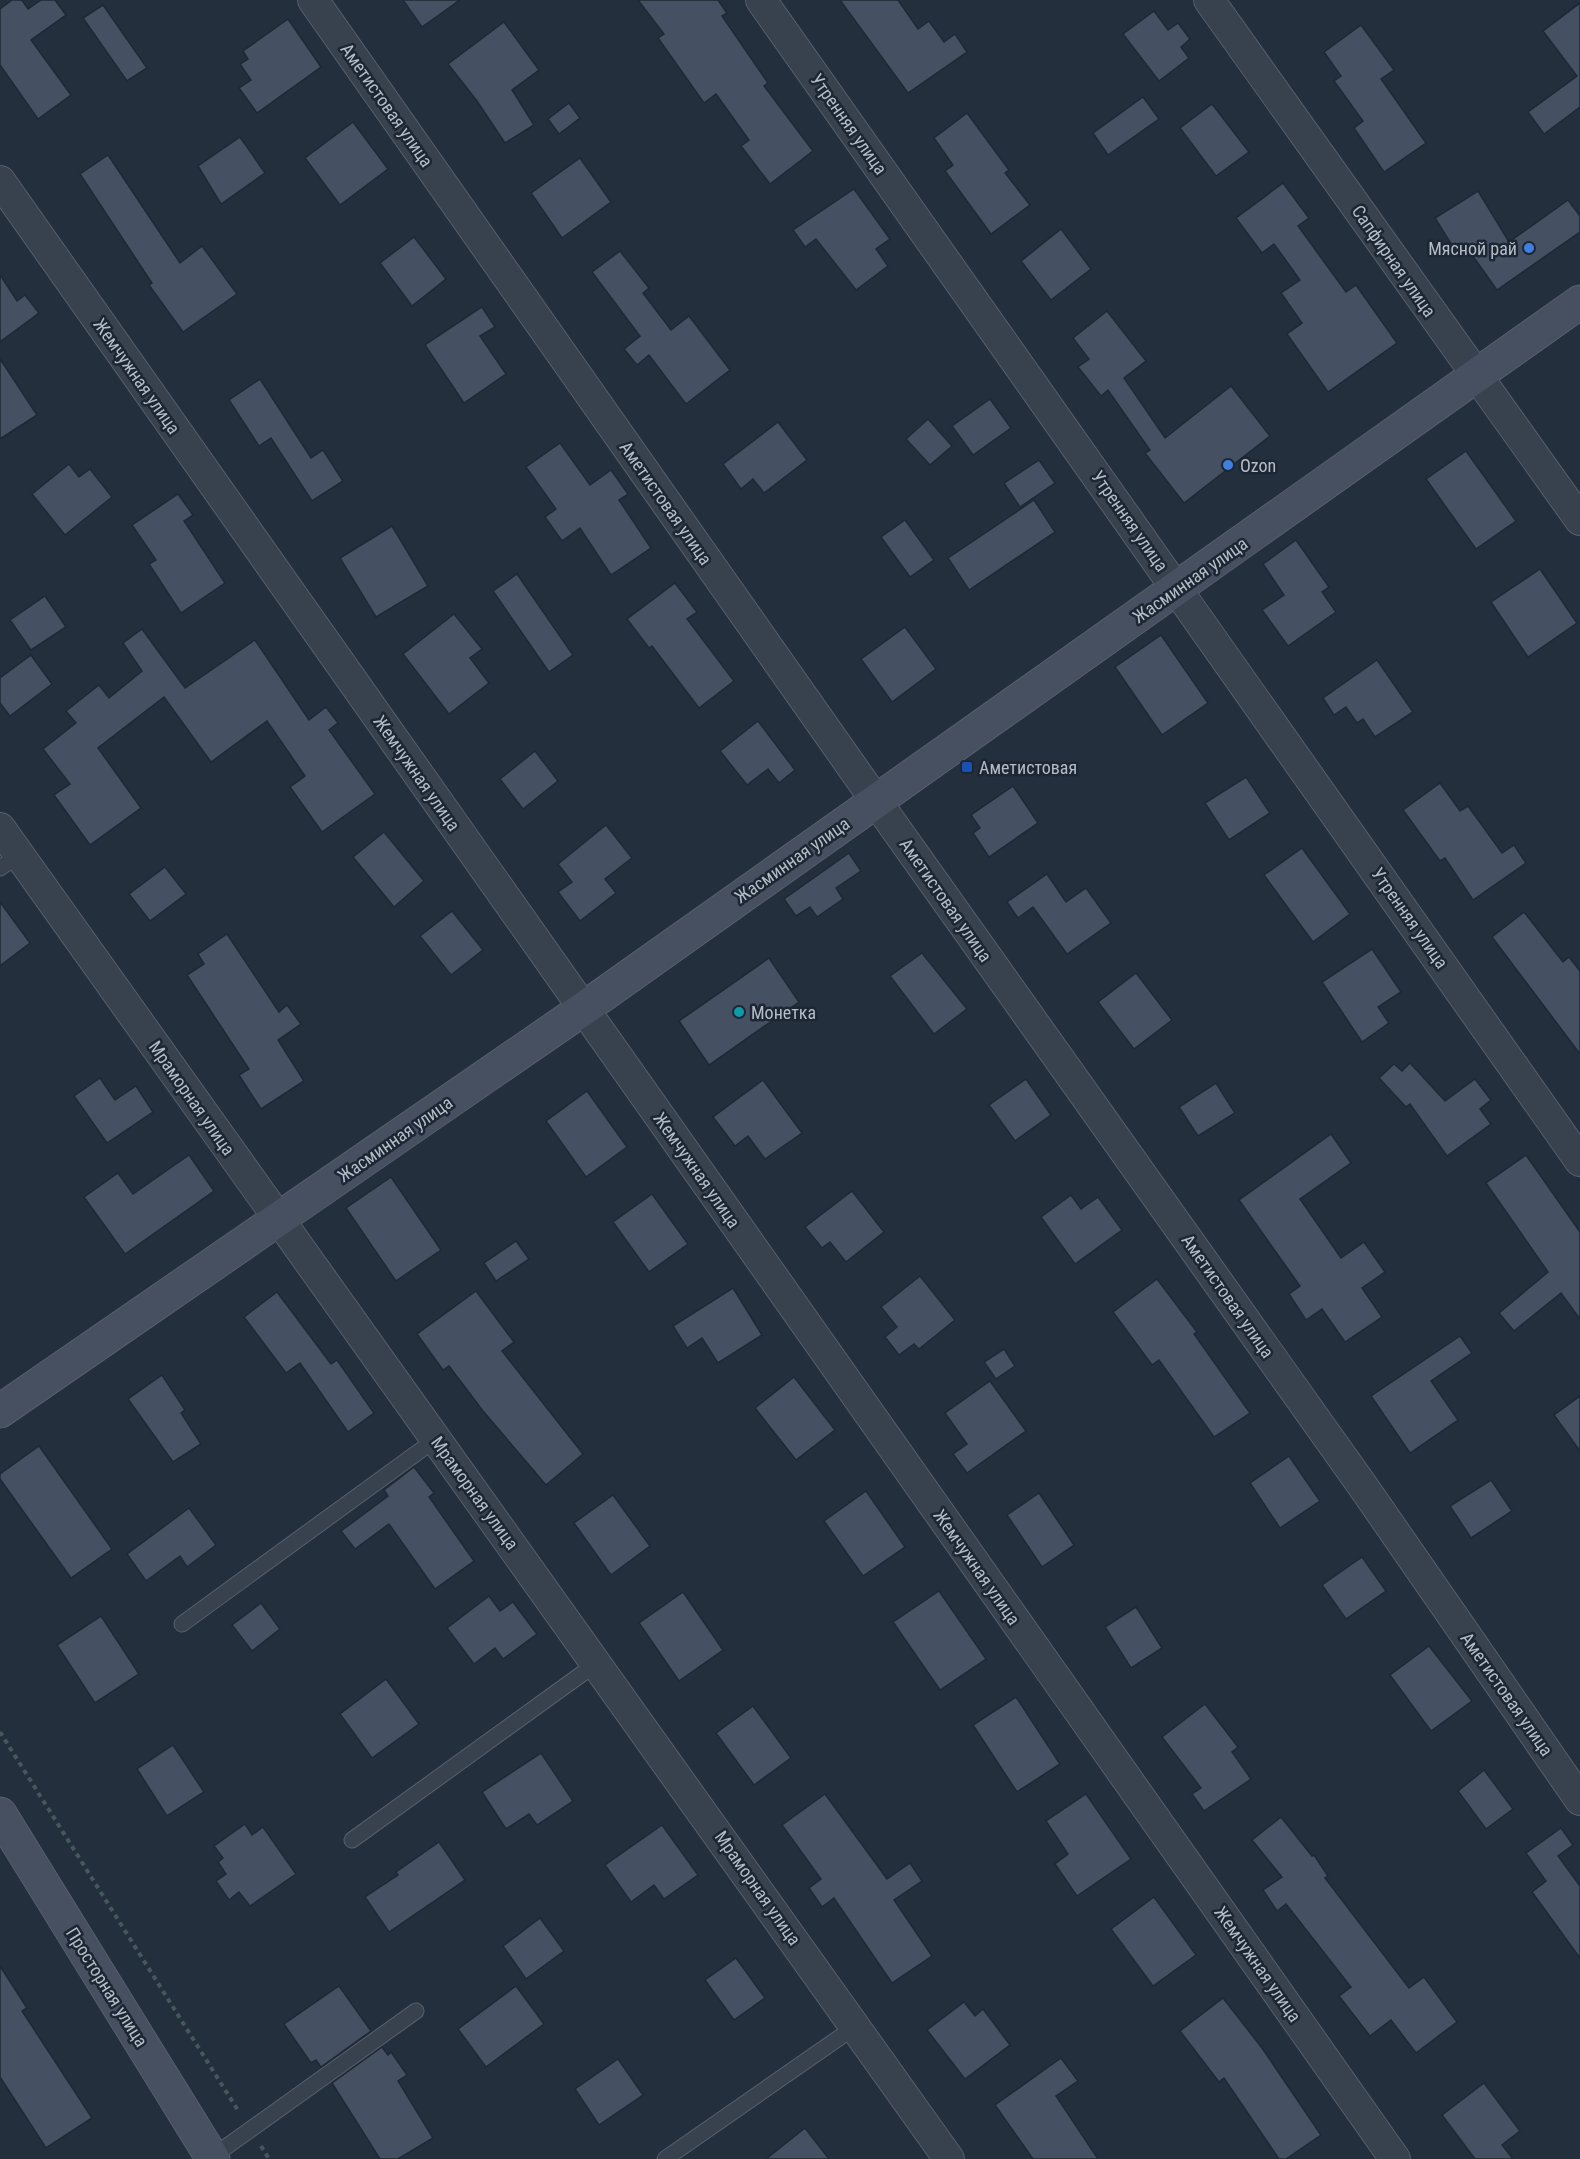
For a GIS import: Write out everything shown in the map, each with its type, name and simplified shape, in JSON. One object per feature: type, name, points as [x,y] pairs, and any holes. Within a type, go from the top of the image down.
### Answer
[{"type":"street","name":"Аметистовая улица","points":[[313,0],[876,801],[1355,1475],[1580,1800]]},
{"type":"street","name":"Утренняя улица","points":[[761,0],[1580,1161]]},
{"type":"street","name":"Сапфирная улица","points":[[1209,0],[1475,376],[1580,520]]},
{"type":"street","name":"Жемчужная улица","points":[[0,181],[1395,2159]]},
{"type":"street","name":"Жасминная улица","points":[[0,1411],[583,1009],[1580,302]]},
{"type":"street","name":"Мраморная улица","points":[[0,828],[9,862],[278,1220],[597,1663],[949,2159]]},
{"type":"street","name":"Просторная улица","points":[[0,1814],[213,2158]]},
{"type":"lane","points":[[182,1624],[436,1439]]},
{"type":"lane","points":[[352,1840],[597,1663]]},
{"type":"lane","points":[[213,2158],[416,2011]]},
{"type":"lane","points":[[664,2159],[856,2026]]},
{"type":"path","points":[[0,1732],[269,2159]]},
{"type":"building","points":[[12,0],[22,0],[28,9],[41,0],[55,0],[66,15],[31,40],[71,95],[38,119],[0,65],[0,9]]},
{"type":"building","points":[[403,0],[460,0],[422,27]]},
{"type":"building","points":[[638,0],[718,0],[727,13],[722,16],[768,83],[764,86],[813,151],[770,184],[741,146],[749,140],[716,94],[704,103],[658,38],[664,34]]},
{"type":"building","points":[[840,0],[898,0],[918,29],[929,21],[944,42],[955,34],[967,52],[908,93]]},
{"type":"building","points":[[1580,3],[1580,107],[1544,134],[1528,112],[1577,76],[1543,31]]},
{"type":"building","points":[[103,5],[147,68],[127,81],[83,18]]},
{"type":"building","points":[[1154,11],[1168,30],[1178,23],[1190,39],[1181,47],[1189,58],[1159,81],[1123,34]]},
{"type":"building","points":[[288,19],[321,67],[257,113],[239,88],[251,80],[240,64],[248,59],[243,51]]},
{"type":"building","points":[[504,22],[539,70],[512,90],[534,125],[505,143],[477,101],[448,64]]},
{"type":"building","points":[[1361,25],[1394,70],[1381,79],[1426,143],[1384,172],[1354,128],[1363,121],[1334,81],[1341,76],[1324,52]]},
{"type":"building","points":[[1143,97],[1159,119],[1108,155],[1093,133]]},
{"type":"building","points":[[569,103],[580,118],[559,134],[548,119]]},
{"type":"building","points":[[1212,104],[1249,152],[1216,176],[1180,128]]},
{"type":"building","points":[[967,113],[1009,170],[1005,173],[1030,205],[991,234],[945,171],[953,165],[934,138]]},
{"type":"building","points":[[353,122],[388,169],[340,205],[305,158]]},
{"type":"building","points":[[240,137],[265,173],[221,204],[198,166]]},
{"type":"building","points":[[108,155],[180,263],[202,246],[237,294],[183,332],[149,285],[152,283],[80,174]]},
{"type":"building","points":[[580,158],[611,202],[562,238],[531,193]]},
{"type":"building","points":[[1283,183],[1309,218],[1298,226],[1346,292],[1356,285],[1397,343],[1328,392],[1287,334],[1302,323],[1281,293],[1300,280],[1274,244],[1262,253],[1236,218]]},
{"type":"building","points":[[854,189],[890,239],[876,249],[888,266],[856,290],[816,239],[805,247],[793,230]]},
{"type":"building","points":[[1478,191],[1509,242],[1568,200],[1580,216],[1580,232],[1497,290],[1470,252],[1460,258],[1435,218]]},
{"type":"building","points":[[1061,229],[1091,269],[1051,300],[1021,261]]},
{"type":"building","points":[[414,237],[446,279],[412,306],[380,263]]},
{"type":"building","points":[[620,251],[649,288],[643,293],[671,330],[689,316],[730,370],[686,404],[649,355],[637,365],[624,349],[640,336],[592,272]]},
{"type":"building","points":[[0,275],[17,301],[25,295],[39,313],[0,342]]},
{"type":"building","points":[[482,307],[495,327],[480,336],[506,374],[464,403],[425,345]]},
{"type":"building","points":[[1107,311],[1146,361],[1124,378],[1165,438],[1231,386],[1270,436],[1184,503],[1145,453],[1150,450],[1108,390],[1101,396],[1078,367],[1089,359],[1073,338]]},
{"type":"building","points":[[0,359],[37,415],[0,439]]},
{"type":"building","points":[[260,379],[311,458],[323,450],[343,481],[312,501],[271,438],[259,446],[229,400]]},
{"type":"building","points":[[990,399],[1011,428],[973,455],[952,426]]},
{"type":"building","points":[[928,419],[952,446],[930,465],[906,439]]},
{"type":"building","points":[[778,422],[807,460],[764,493],[753,479],[741,489],[723,464]]},
{"type":"building","points":[[560,443],[590,485],[611,470],[628,494],[619,500],[651,548],[611,575],[580,528],[562,541],[545,517],[556,509],[526,467]]},
{"type":"building","points":[[1466,451],[1516,521],[1476,549],[1426,479]]},
{"type":"building","points":[[1039,460],[1055,483],[1020,507],[1004,483]]},
{"type":"building","points":[[69,464],[79,477],[90,469],[112,497],[65,535],[32,494]]},
{"type":"building","points":[[178,494],[193,515],[184,521],[225,583],[181,613],[149,564],[156,560],[132,525]]},
{"type":"building","points":[[1034,500],[1055,532],[969,590],[948,558]]},
{"type":"building","points":[[905,520],[934,560],[910,577],[881,537]]},
{"type":"building","points":[[392,526],[428,586],[376,617],[340,558]]},
{"type":"building","points":[[1296,540],[1329,587],[1322,592],[1336,612],[1288,646],[1262,610],[1284,595],[1263,564]]},
{"type":"building","points":[[1540,569],[1577,623],[1528,657],[1491,602]]},
{"type":"building","points":[[517,574],[573,655],[549,672],[493,591]]},
{"type":"building","points":[[675,583],[697,612],[687,619],[734,681],[699,708],[652,646],[649,648],[627,619]]},
{"type":"building","points":[[45,596],[66,627],[31,650],[10,620]]},
{"type":"building","points":[[454,614],[482,649],[470,658],[489,683],[449,714],[403,654]]},
{"type":"building","points":[[905,627],[936,669],[892,702],[861,659]]},
{"type":"building","points":[[142,629],[185,688],[255,640],[309,720],[326,707],[338,723],[329,730],[375,794],[322,832],[290,787],[305,776],[267,721],[211,762],[164,697],[98,748],[141,808],[90,845],[54,795],[70,784],[43,749],[76,723],[66,711],[99,685],[109,698],[142,671],[123,643]]},
{"type":"building","points":[[1161,635],[1208,703],[1162,735],[1115,667]]},
{"type":"building","points":[[31,655],[52,684],[10,716],[0,703],[0,678]]},
{"type":"building","points":[[1377,660],[1413,712],[1375,737],[1363,719],[1357,723],[1346,707],[1334,715],[1323,698]]},
{"type":"building","points":[[758,721],[795,770],[779,783],[768,769],[747,785],[720,751]]},
{"type":"building","points":[[535,751],[558,781],[523,809],[500,779]]},
{"type":"building","points":[[1246,777],[1270,813],[1229,840],[1205,803]]},
{"type":"building","points":[[1440,783],[1460,811],[1468,806],[1502,853],[1514,845],[1526,863],[1473,900],[1445,858],[1440,861],[1403,810]]},
{"type":"building","points":[[1013,786],[1038,823],[989,857],[973,833],[980,828],[971,815]]},
{"type":"building","points":[[606,825],[632,858],[605,879],[616,893],[580,921],[558,892],[572,882],[558,864]]},
{"type":"building","points":[[384,832],[424,881],[394,907],[353,857]]},
{"type":"building","points":[[1302,848],[1350,914],[1313,942],[1264,875]]},
{"type":"building","points":[[849,853],[861,871],[836,888],[843,899],[817,917],[810,907],[796,916],[784,899]]},
{"type":"building","points":[[165,867],[186,894],[150,921],[129,894]]},
{"type":"building","points":[[1047,874],[1066,902],[1086,888],[1111,923],[1067,954],[1033,907],[1018,918],[1007,902]]},
{"type":"building","points":[[0,902],[30,943],[0,966]]},
{"type":"building","points":[[452,911],[483,950],[451,975],[420,936]]},
{"type":"building","points":[[1524,912],[1563,962],[1569,957],[1580,971],[1580,1054],[1492,937]]},
{"type":"building","points":[[227,934],[279,1012],[287,1005],[301,1024],[278,1040],[304,1081],[261,1109],[239,1075],[249,1069],[187,975],[204,964],[198,954]]},
{"type":"building","points":[[1372,949],[1401,992],[1378,1007],[1389,1023],[1362,1042],[1322,982]]},
{"type":"building","points":[[922,953],[967,1009],[934,1034],[890,976]]},
{"type":"building","name":"Монетка","points":[[769,958],[799,1002],[709,1065],[679,1021]]},
{"type":"building","points":[[1136,973],[1172,1020],[1134,1049],[1098,1002]]},
{"type":"building","points":[[1410,1063],[1445,1101],[1475,1079],[1491,1100],[1480,1109],[1491,1124],[1447,1156],[1410,1104],[1406,1107],[1379,1078],[1394,1064],[1402,1071]]},
{"type":"building","points":[[100,1078],[115,1100],[136,1086],[153,1112],[107,1143],[74,1096]]},
{"type":"building","points":[[1026,1079],[1051,1115],[1015,1141],[989,1105]]},
{"type":"building","points":[[763,1080],[802,1133],[765,1159],[748,1136],[735,1146],[713,1117]]},
{"type":"building","points":[[1216,1083],[1235,1113],[1198,1136],[1179,1107]]},
{"type":"building","points":[[587,1091],[627,1147],[586,1177],[546,1121]]},
{"type":"building","points":[[1331,1134],[1351,1163],[1300,1199],[1341,1258],[1364,1242],[1385,1272],[1362,1288],[1382,1317],[1345,1342],[1322,1309],[1306,1320],[1289,1294],[1300,1286],[1239,1200]]},
{"type":"building","points":[[189,1155],[214,1191],[125,1254],[84,1197],[118,1173],[133,1194]]},
{"type":"building","points":[[1526,1155],[1580,1232],[1580,1319],[1561,1293],[1514,1331],[1499,1313],[1548,1272],[1486,1183]]},
{"type":"building","points":[[391,1177],[441,1250],[396,1281],[346,1208]]},
{"type":"building","points":[[852,1191],[884,1232],[846,1262],[830,1242],[822,1248],[805,1227]]},
{"type":"building","points":[[652,1194],[688,1244],[649,1272],[613,1222]]},
{"type":"building","points":[[1071,1195],[1081,1209],[1098,1197],[1122,1230],[1075,1264],[1041,1217]]},
{"type":"building","points":[[516,1241],[529,1259],[496,1281],[484,1263]]},
{"type":"building","points":[[920,1276],[955,1320],[919,1349],[914,1344],[899,1355],[885,1337],[897,1327],[881,1307]]},
{"type":"building","points":[[1157,1279],[1197,1332],[1194,1334],[1250,1413],[1214,1437],[1159,1360],[1152,1365],[1113,1312]]},
{"type":"building","points":[[733,1288],[762,1335],[718,1363],[702,1338],[687,1348],[673,1326]]},
{"type":"building","points":[[476,1291],[514,1342],[502,1351],[583,1454],[546,1485],[483,1411],[449,1366],[443,1370],[417,1334]]},
{"type":"building","points":[[277,1292],[331,1364],[337,1360],[374,1413],[348,1432],[300,1363],[286,1373],[244,1317]]},
{"type":"building","points":[[1460,1336],[1472,1353],[1431,1381],[1458,1420],[1410,1453],[1371,1396]]},
{"type":"building","points":[[1004,1349],[1015,1366],[996,1379],[984,1362]]},
{"type":"building","points":[[162,1375],[185,1410],[181,1413],[201,1444],[173,1462],[128,1399]]},
{"type":"building","points":[[794,1377],[835,1430],[796,1460],[755,1408]]},
{"type":"building","points":[[990,1381],[1026,1431],[967,1473],[953,1454],[967,1444],[945,1413]]},
{"type":"building","points":[[1580,1396],[1580,1451],[1554,1415]]},
{"type":"building","points":[[39,1446],[112,1549],[71,1578],[0,1479],[0,1474]]},
{"type":"building","points":[[1289,1456],[1320,1501],[1280,1528],[1250,1483]]},
{"type":"building","points":[[414,1467],[434,1493],[429,1497],[474,1561],[435,1589],[389,1524],[355,1549],[341,1531],[388,1496],[384,1490]]},
{"type":"building","points":[[1491,1480],[1512,1511],[1471,1538],[1450,1506]]},
{"type":"building","points":[[866,1491],[905,1547],[863,1576],[824,1521]]},
{"type":"building","points":[[1039,1493],[1074,1545],[1042,1567],[1007,1515]]},
{"type":"building","points":[[613,1495],[650,1546],[611,1575],[574,1523]]},
{"type":"building","points":[[189,1508],[216,1545],[187,1567],[180,1556],[146,1581],[127,1554]]},
{"type":"building","points":[[1362,1557],[1386,1591],[1346,1619],[1322,1585]]},
{"type":"building","points":[[939,1591],[986,1659],[940,1690],[893,1622]]},
{"type":"building","points":[[683,1592],[723,1650],[679,1681],[639,1623]]},
{"type":"building","points":[[489,1596],[500,1611],[513,1602],[537,1634],[503,1659],[495,1648],[474,1664],[447,1628]]},
{"type":"building","points":[[261,1603],[280,1629],[252,1651],[232,1625]]},
{"type":"building","points":[[1136,1607],[1162,1648],[1131,1668],[1105,1627]]},
{"type":"building","points":[[101,1616],[139,1674],[95,1703],[57,1645]]},
{"type":"building","points":[[1429,1646],[1472,1701],[1431,1731],[1390,1675]]},
{"type":"building","points":[[386,1679],[419,1724],[372,1758],[340,1714]]},
{"type":"building","points":[[1016,1697],[1060,1764],[1017,1792],[973,1725]]},
{"type":"building","points":[[1205,1704],[1238,1747],[1232,1752],[1251,1779],[1204,1811],[1192,1794],[1201,1788],[1162,1737]]},
{"type":"building","points":[[753,1706],[791,1758],[754,1785],[716,1733]]},
{"type":"building","points":[[173,1745],[204,1792],[167,1816],[137,1769]]},
{"type":"building","points":[[541,1753],[573,1801],[537,1825],[529,1814],[506,1829],[482,1792]]},
{"type":"building","points":[[1484,1770],[1513,1809],[1486,1829],[1458,1791]]},
{"type":"building","points":[[825,1794],[887,1879],[910,1863],[922,1881],[894,1900],[932,1956],[892,1983],[834,1898],[822,1907],[809,1888],[821,1879],[782,1825]]},
{"type":"building","points":[[1086,1794],[1131,1859],[1077,1896],[1055,1864],[1068,1854],[1046,1821]]},
{"type":"building","points":[[1281,1817],[1312,1856],[1314,1855],[1328,1876],[1325,1878],[1409,1988],[1424,1977],[1457,2022],[1416,2053],[1391,2020],[1370,2036],[1339,1996],[1351,1987],[1286,1904],[1277,1911],[1263,1890],[1282,1877],[1252,1840]]},
{"type":"building","points":[[245,1824],[252,1835],[263,1827],[296,1874],[250,1906],[239,1892],[229,1900],[216,1881],[226,1874],[218,1862],[223,1858],[214,1846]]},
{"type":"building","points":[[662,1825],[698,1875],[664,1899],[654,1885],[631,1902],[605,1865]]},
{"type":"building","points":[[1561,1828],[1573,1845],[1558,1856],[1580,1886],[1580,1958],[1532,1892],[1546,1881],[1526,1853]]},
{"type":"building","points":[[439,1842],[465,1880],[389,1932],[365,1897],[398,1875],[396,1872]]},
{"type":"building","points":[[1154,1897],[1196,1955],[1153,1986],[1111,1929]]},
{"type":"building","points":[[540,1918],[564,1951],[526,1979],[503,1946]]},
{"type":"building","points":[[736,1958],[765,1998],[734,2020],[705,1980]]},
{"type":"building","points":[[0,1966],[27,2008],[22,2011],[92,2118],[46,2148],[0,2077]]},
{"type":"building","points":[[339,1986],[371,2031],[321,2067],[316,2060],[311,2063],[284,2024]]},
{"type":"building","points":[[516,1986],[544,2024],[486,2067],[458,2029]]},
{"type":"building","points":[[1223,1998],[1262,2048],[1321,2135],[1286,2159],[1279,2159],[1224,2078],[1219,2082],[1180,2031]]},
{"type":"building","points":[[964,2002],[975,2016],[983,2009],[1010,2045],[965,2079],[927,2030]]},
{"type":"building","points":[[382,2047],[388,2055],[391,2052],[407,2075],[398,2081],[433,2138],[398,2159],[380,2159],[332,2083]]},
{"type":"building","points":[[1061,2058],[1078,2081],[1056,2096],[1098,2159],[1033,2159],[995,2105]]},
{"type":"building","points":[[618,2059],[643,2095],[599,2125],[575,2089]]},
{"type":"building","points":[[1484,2083],[1520,2131],[1502,2145],[1513,2159],[1475,2159],[1442,2115]]},
{"type":"building","points":[[805,2128],[829,2159],[766,2159]]},
{"type":"place","name":"Мясной рай","points":[[1529,248]]},
{"type":"place","name":"Ozon","points":[[1228,465]]},
{"type":"place","name":"Аметистовая","points":[[967,767]]},
{"type":"place","name":"Монетка","points":[[739,1012]]}]
